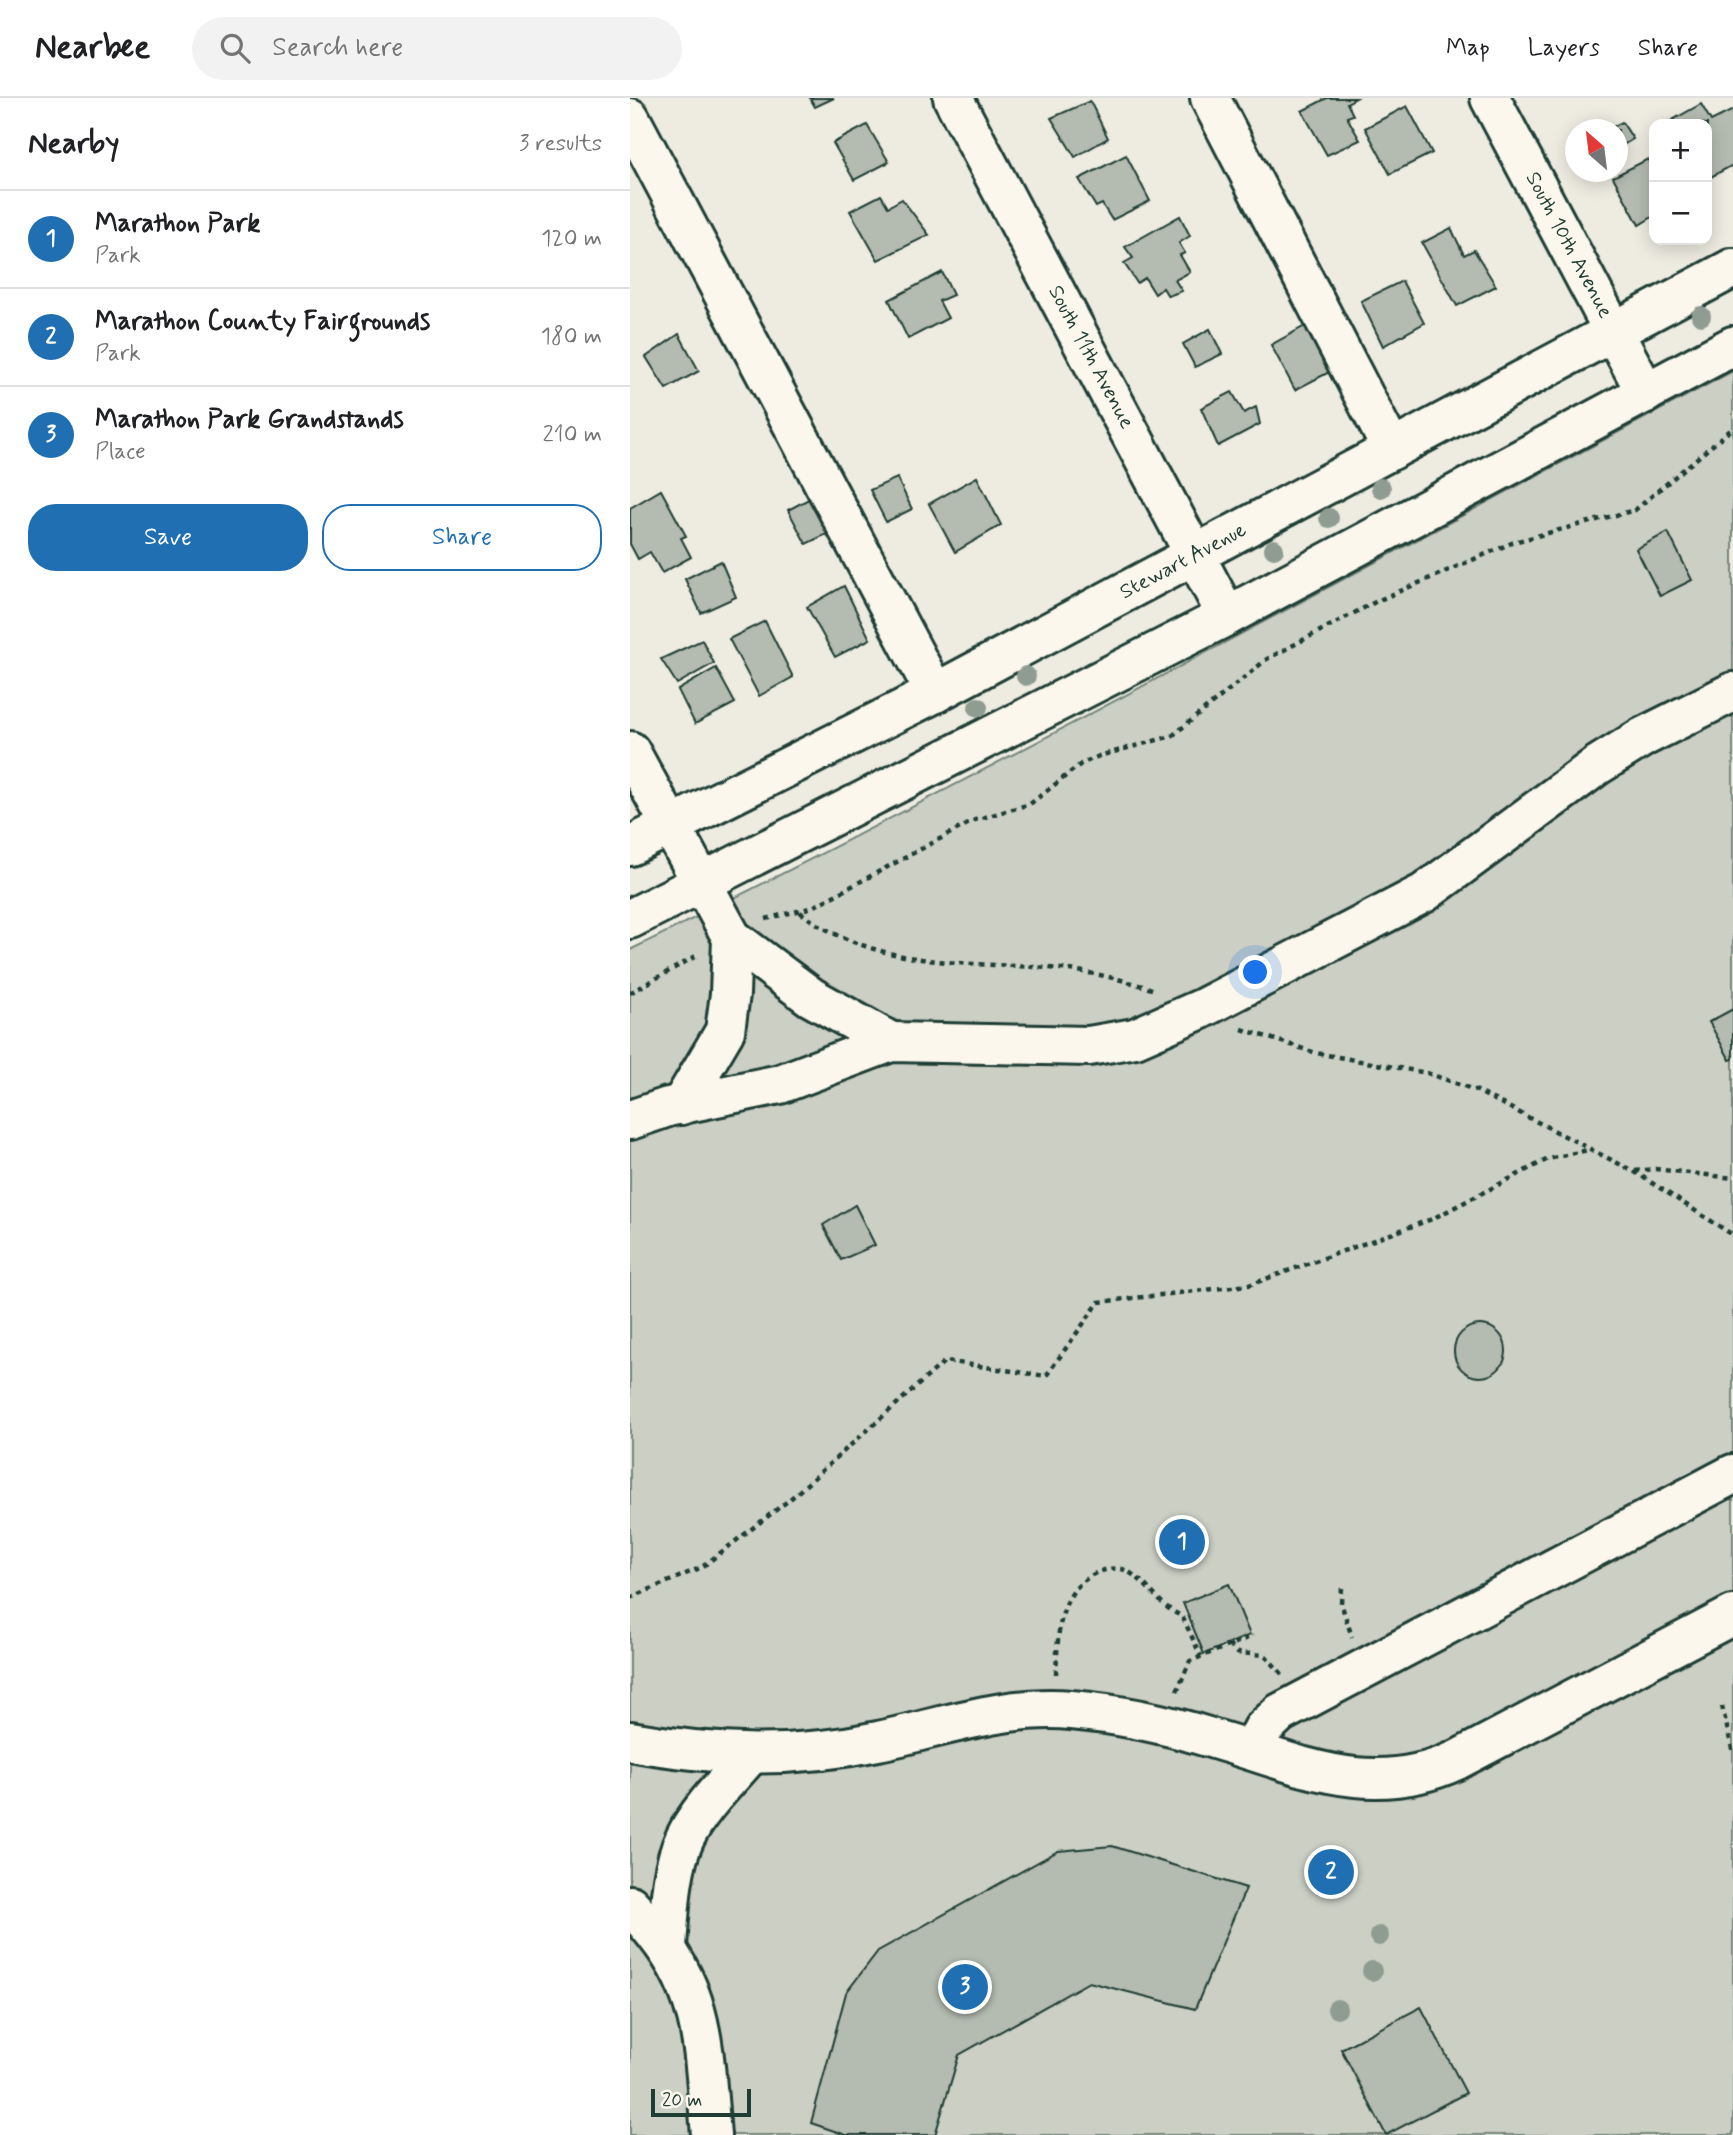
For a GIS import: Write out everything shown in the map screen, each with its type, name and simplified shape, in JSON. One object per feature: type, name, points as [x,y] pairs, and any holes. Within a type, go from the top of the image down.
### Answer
[{"type":"main road","name":"South 11th Avenue","points":[[953,98],[1227,616]]},
{"type":"main road","points":[[1210,98],[1392,450]]},
{"type":"main road","name":"South 10th Avenue","points":[[1490,98],[1646,393]]},
{"type":"main road","points":[[630,118],[935,693]]},
{"type":"main road","name":"Stewart Avenue","points":[[630,846],[935,693],[1733,268]]},
{"type":"main road","points":[[630,919],[1227,616],[1733,346]]},
{"type":"main road","points":[[630,1120],[681,1105],[780,1084],[891,1042],[1102,1045],[1135,1038],[1201,1009],[1424,893],[1619,752],[1674,720],[1733,692]]},
{"type":"main road","points":[[630,751],[732,939],[811,997],[891,1042]]},
{"type":"main road","points":[[681,1105],[725,1031],[730,1005],[732,939]]},
{"type":"main road","points":[[1252,1751],[1271,1720],[1300,1702],[1733,1474]]},
{"type":"main road","points":[[630,1741],[750,1755],[850,1747],[1008,1713],[1054,1709],[1098,1713],[1172,1727],[1346,1777],[1394,1779],[1424,1773],[1457,1760],[1733,1615]]},
{"type":"main road","points":[[667,1946],[675,1869],[685,1838],[705,1807],[750,1755]]},
{"type":"main road","points":[[630,1905],[667,1946],[683,1972],[697,2012],[711,2135]]},
{"type":"path","points":[[764,920],[800,912],[975,820],[1030,804],[1090,760],[1172,736],[1267,659],[1377,601],[1514,542],[1634,510],[1733,428]]},
{"type":"path","points":[[800,912],[828,929],[900,958],[1088,974],[1151,989],[1249,1032],[1316,1053],[1443,1077],[1475,1090],[1635,1172],[1733,1236]]},
{"type":"path","points":[[630,993],[687,961]]},
{"type":"path","points":[[630,1598],[702,1567],[789,1500],[945,1362],[1046,1376],[1099,1302],[1249,1285],[1432,1219],[1548,1159],[1592,1149]]},
{"type":"path","points":[[1635,1172],[1655,1168],[1733,1178]]},
{"type":"path","points":[[1054,1709],[1057,1650],[1066,1602],[1076,1586],[1104,1569],[1129,1573],[1167,1609],[1182,1616],[1201,1656]]},
{"type":"path","points":[[1342,1588],[1343,1612],[1366,1667]]},
{"type":"path","points":[[1172,1727],[1176,1694],[1190,1661],[1253,1636]]},
{"type":"path","points":[[1230,1645],[1237,1653],[1262,1654],[1269,1658],[1300,1702]]},
{"type":"path","points":[[1722,1706],[1733,1753]]},
{"type":"shaded area","points":[[1733,371],[1733,2135],[630,2135],[630,950],[1046,737]]},
{"type":"building","points":[[810,98],[834,98],[815,107]]},
{"type":"building","points":[[1327,98],[1356,98],[1347,103],[1353,115],[1347,117],[1360,140],[1327,155],[1302,111]]},
{"type":"building","points":[[1090,101],[1108,138],[1075,157],[1051,118]]},
{"type":"building","points":[[1701,104],[1710,119],[1674,119]]},
{"type":"building","points":[[1407,106],[1432,153],[1390,174],[1365,128]]},
{"type":"building","points":[[1733,110],[1733,165],[1712,176],[1712,120]]},
{"type":"building","points":[[867,125],[889,162],[854,180],[833,143]]},
{"type":"building","points":[[1126,155],[1150,201],[1112,220],[1102,204],[1096,207],[1079,179]]},
{"type":"building","points":[[1648,159],[1649,161],[1649,219],[1639,225],[1616,182],[1628,182],[1628,169]]},
{"type":"building","points":[[881,195],[888,207],[902,199],[929,235],[878,260],[850,211]]},
{"type":"building","points":[[1180,216],[1190,236],[1179,243],[1185,253],[1180,255],[1190,272],[1175,280],[1182,291],[1168,296],[1163,288],[1155,294],[1145,278],[1137,283],[1124,263],[1133,258],[1125,247]]},
{"type":"building","points":[[1451,228],[1464,255],[1474,250],[1496,286],[1457,306],[1422,243]]},
{"type":"building","points":[[942,272],[953,295],[939,301],[948,318],[908,339],[889,300]]},
{"type":"building","points":[[1402,281],[1424,323],[1383,346],[1361,301]]},
{"type":"building","points":[[1314,321],[1339,367],[1295,390],[1271,345]]},
{"type":"building","points":[[1210,329],[1222,354],[1195,367],[1183,344]]},
{"type":"building","points":[[679,334],[699,371],[666,389],[646,357]]},
{"type":"building","points":[[1232,392],[1244,413],[1256,407],[1260,424],[1218,446],[1201,408]]},
{"type":"building","points":[[977,477],[1001,525],[955,552],[929,504]]},
{"type":"building","points":[[897,478],[912,509],[886,522],[870,490]]},
{"type":"building","points":[[661,490],[686,536],[681,538],[691,557],[662,573],[650,552],[638,559],[630,544],[630,508]]},
{"type":"building","points":[[816,495],[835,530],[806,544],[788,510]]},
{"type":"building","points":[[1668,532],[1692,580],[1660,596],[1636,549]]},
{"type":"building","points":[[721,561],[736,597],[701,613],[685,579]]},
{"type":"building","points":[[844,586],[870,639],[835,657],[807,607]]},
{"type":"building","points":[[765,621],[793,677],[759,696],[729,639]]},
{"type":"building","points":[[702,640],[714,663],[677,684],[661,659]]},
{"type":"building","points":[[716,668],[735,703],[695,724],[678,690]]},
{"type":"building","points":[[1733,1009],[1733,1059],[1730,1060],[1709,1022]]},
{"type":"building","points":[[855,1205],[875,1245],[841,1260],[823,1225]]},
{"type":"building","points":[[1480,1325],[1499,1332],[1506,1351],[1499,1370],[1480,1377],[1461,1370],[1454,1351],[1461,1332]]},
{"type":"building","points":[[1229,1584],[1250,1635],[1204,1654],[1183,1603]]},
{"type":"building","points":[[1112,1846],[1246,1888],[1195,2009],[1089,1982],[959,2055],[935,2135],[846,2135],[811,2123],[846,1993],[878,1951],[1058,1851]]},
{"type":"building","points":[[1421,2007],[1466,2093],[1386,2135],[1341,2049]]},
{"type":"place","name":"Marathon Park","points":[[1182,1542]]},
{"type":"place","name":"Marathon County Fairgrounds","points":[[1331,1872]]},
{"type":"place","name":"Marathon Park Grandstands","points":[[965,1987]]}]
